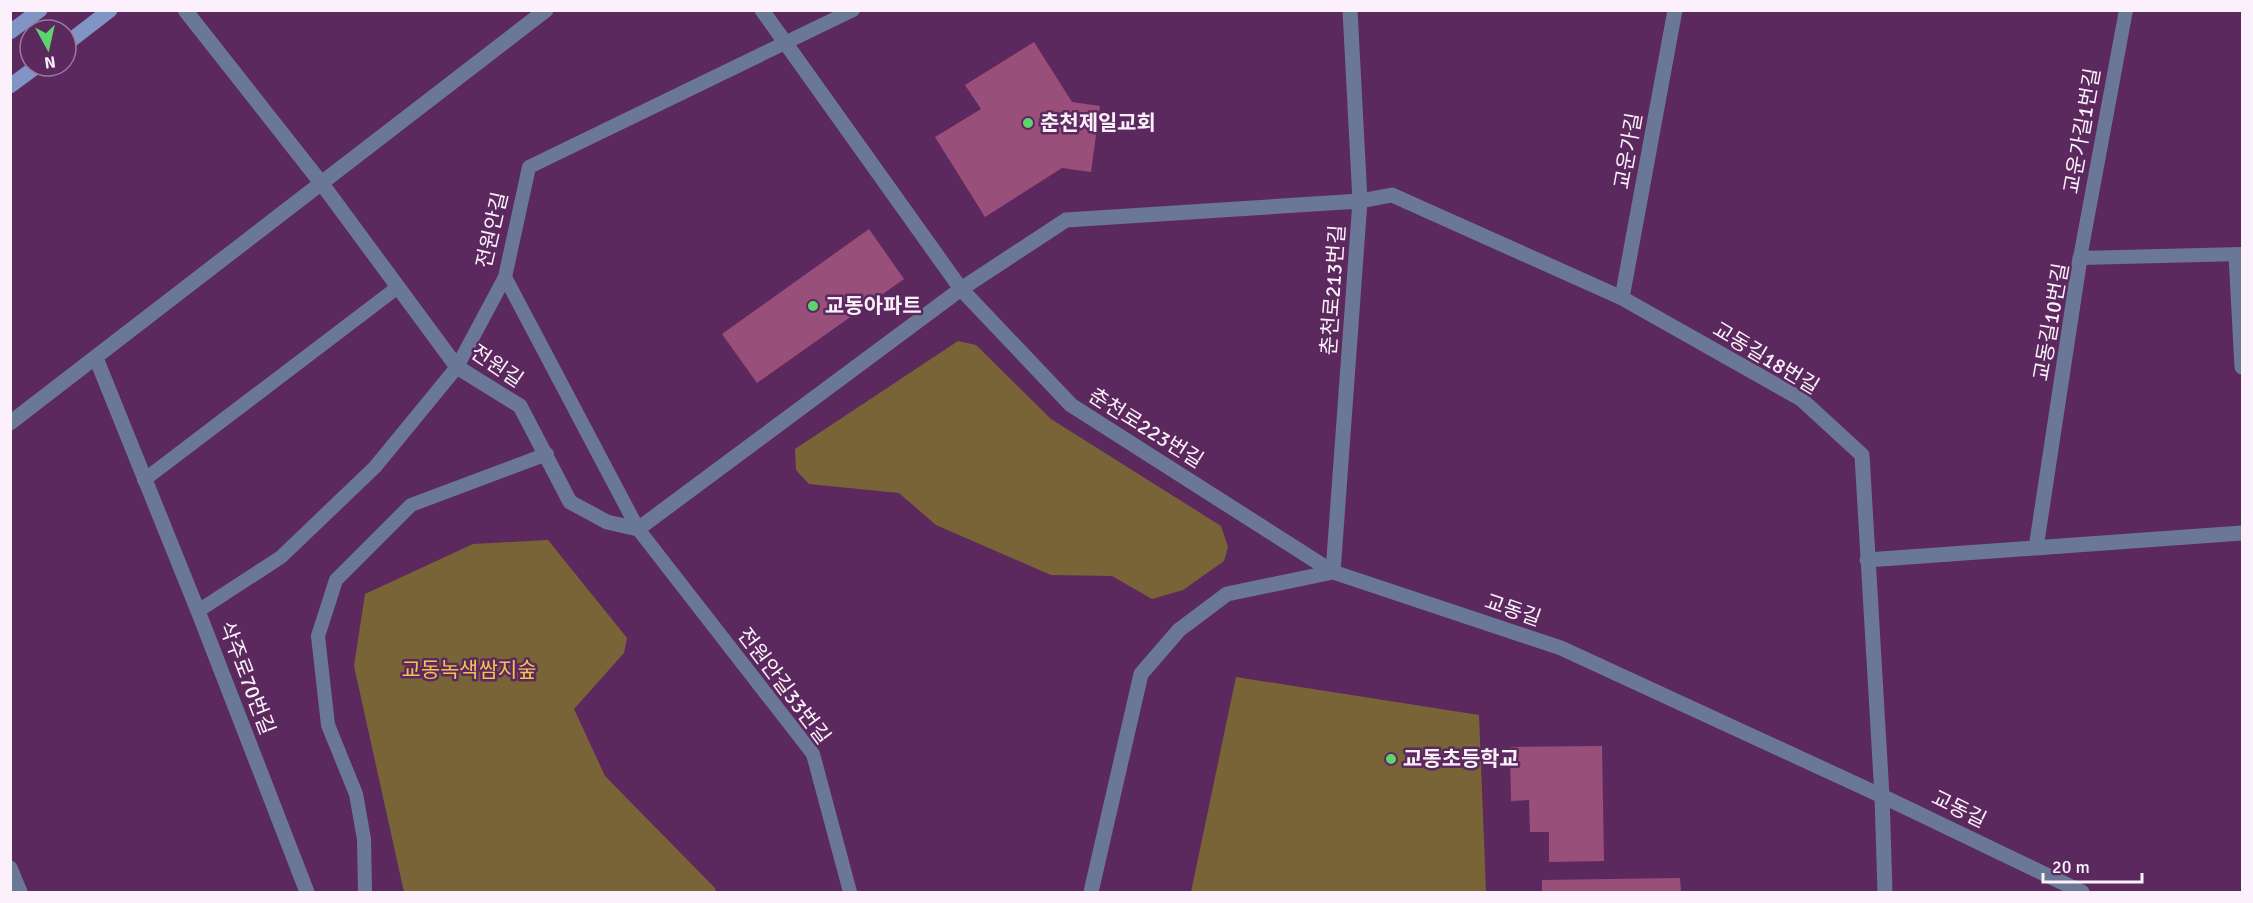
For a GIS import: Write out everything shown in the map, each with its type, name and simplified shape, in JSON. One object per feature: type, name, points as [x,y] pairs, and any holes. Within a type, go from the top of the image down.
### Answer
[{"type":"street","points":[[10,32],[40,10]]},
{"type":"street","points":[[78,35],[110,10]]},
{"type":"street","name":"전원길","points":[[185,10],[322,184],[457,367],[520,406],[570,502],[607,522],[638,529]]},
{"type":"street","points":[[10,423],[546,10]]},
{"type":"street","name":"춘천로223번길","points":[[762,10],[961,289],[1071,405],[1333,572]]},
{"type":"street","name":"춘천로213번길","points":[[1333,572],[1360,201],[1350,10]]},
{"type":"street","name":"교운가길","points":[[1622,298],[1675,10]]},
{"type":"street","name":"교동길18번길","points":[[1360,201],[1392,195],[1622,298],[1801,399],[1862,455],[1886,892]]},
{"type":"street","points":[[638,529],[961,289],[1066,220],[1360,201]]},
{"type":"street","name":"교동길10번길","points":[[2239,254],[2242,367]]},
{"type":"street","name":"교동길10번길","points":[[2037,548],[2080,258]]},
{"type":"street","name":"삭주로70번길","points":[[96,358],[198,611],[307,892]]},
{"type":"street","points":[[1868,560],[2242,533]]},
{"type":"street","points":[[1091,892],[1141,674],[1179,630],[1227,594],[1333,572]]},
{"type":"street","name":"교동길","points":[[1333,572],[1561,648],[1882,796],[2082,892]]},
{"type":"street","points":[[10,868],[20,892]]},
{"type":"lane","name":"전원안길","points":[[198,611],[289,549],[375,467],[457,367],[505,277],[529,167],[854,10]]},
{"type":"lane","name":"교운가길1번길","points":[[2080,258],[2126,10]]},
{"type":"lane","name":"교동길10번길","points":[[2080,258],[2239,254]]},
{"type":"lane","name":"전원안길33번길","points":[[505,277],[638,529],[813,754],[850,892]]},
{"type":"lane","points":[[144,480],[398,286]]},
{"type":"lane","points":[[365,892],[364,839],[356,794],[328,725],[318,636],[336,580],[411,505],[546,454]]},
{"type":"green space","points":[[958,341],[976,345],[1051,419],[1221,526],[1228,547],[1224,561],[1183,590],[1152,599],[1112,576],[1051,575],[936,525],[899,493],[809,484],[796,470],[795,449]]},
{"type":"green space","name":"교동녹색쌈지숲","points":[[548,540],[627,638],[624,653],[574,709],[605,776],[715,888],[716,892],[404,892],[354,666],[365,594],[473,544]]},
{"type":"green space","points":[[1236,677],[1479,715],[1486,892],[1191,892]]},
{"type":"building","name":"춘천제일교회","points":[[1034,42],[1072,102],[1100,106],[1091,172],[1062,168],[985,217],[935,137],[981,109],[965,85]]},
{"type":"building","name":"교동아파트","points":[[869,229],[904,279],[757,383],[722,334]]},
{"type":"building","points":[[1602,746],[1604,861],[1549,862],[1549,832],[1530,832],[1529,800],[1511,801],[1510,747]]},
{"type":"building","points":[[1680,878],[1681,892],[1542,892],[1542,880]]},
{"type":"place","name":"춘천제일교회","points":[[1028,123]]},
{"type":"place","name":"교동아파트","points":[[813,306]]},
{"type":"place","name":"교동초등학교","points":[[1391,759]]}]
